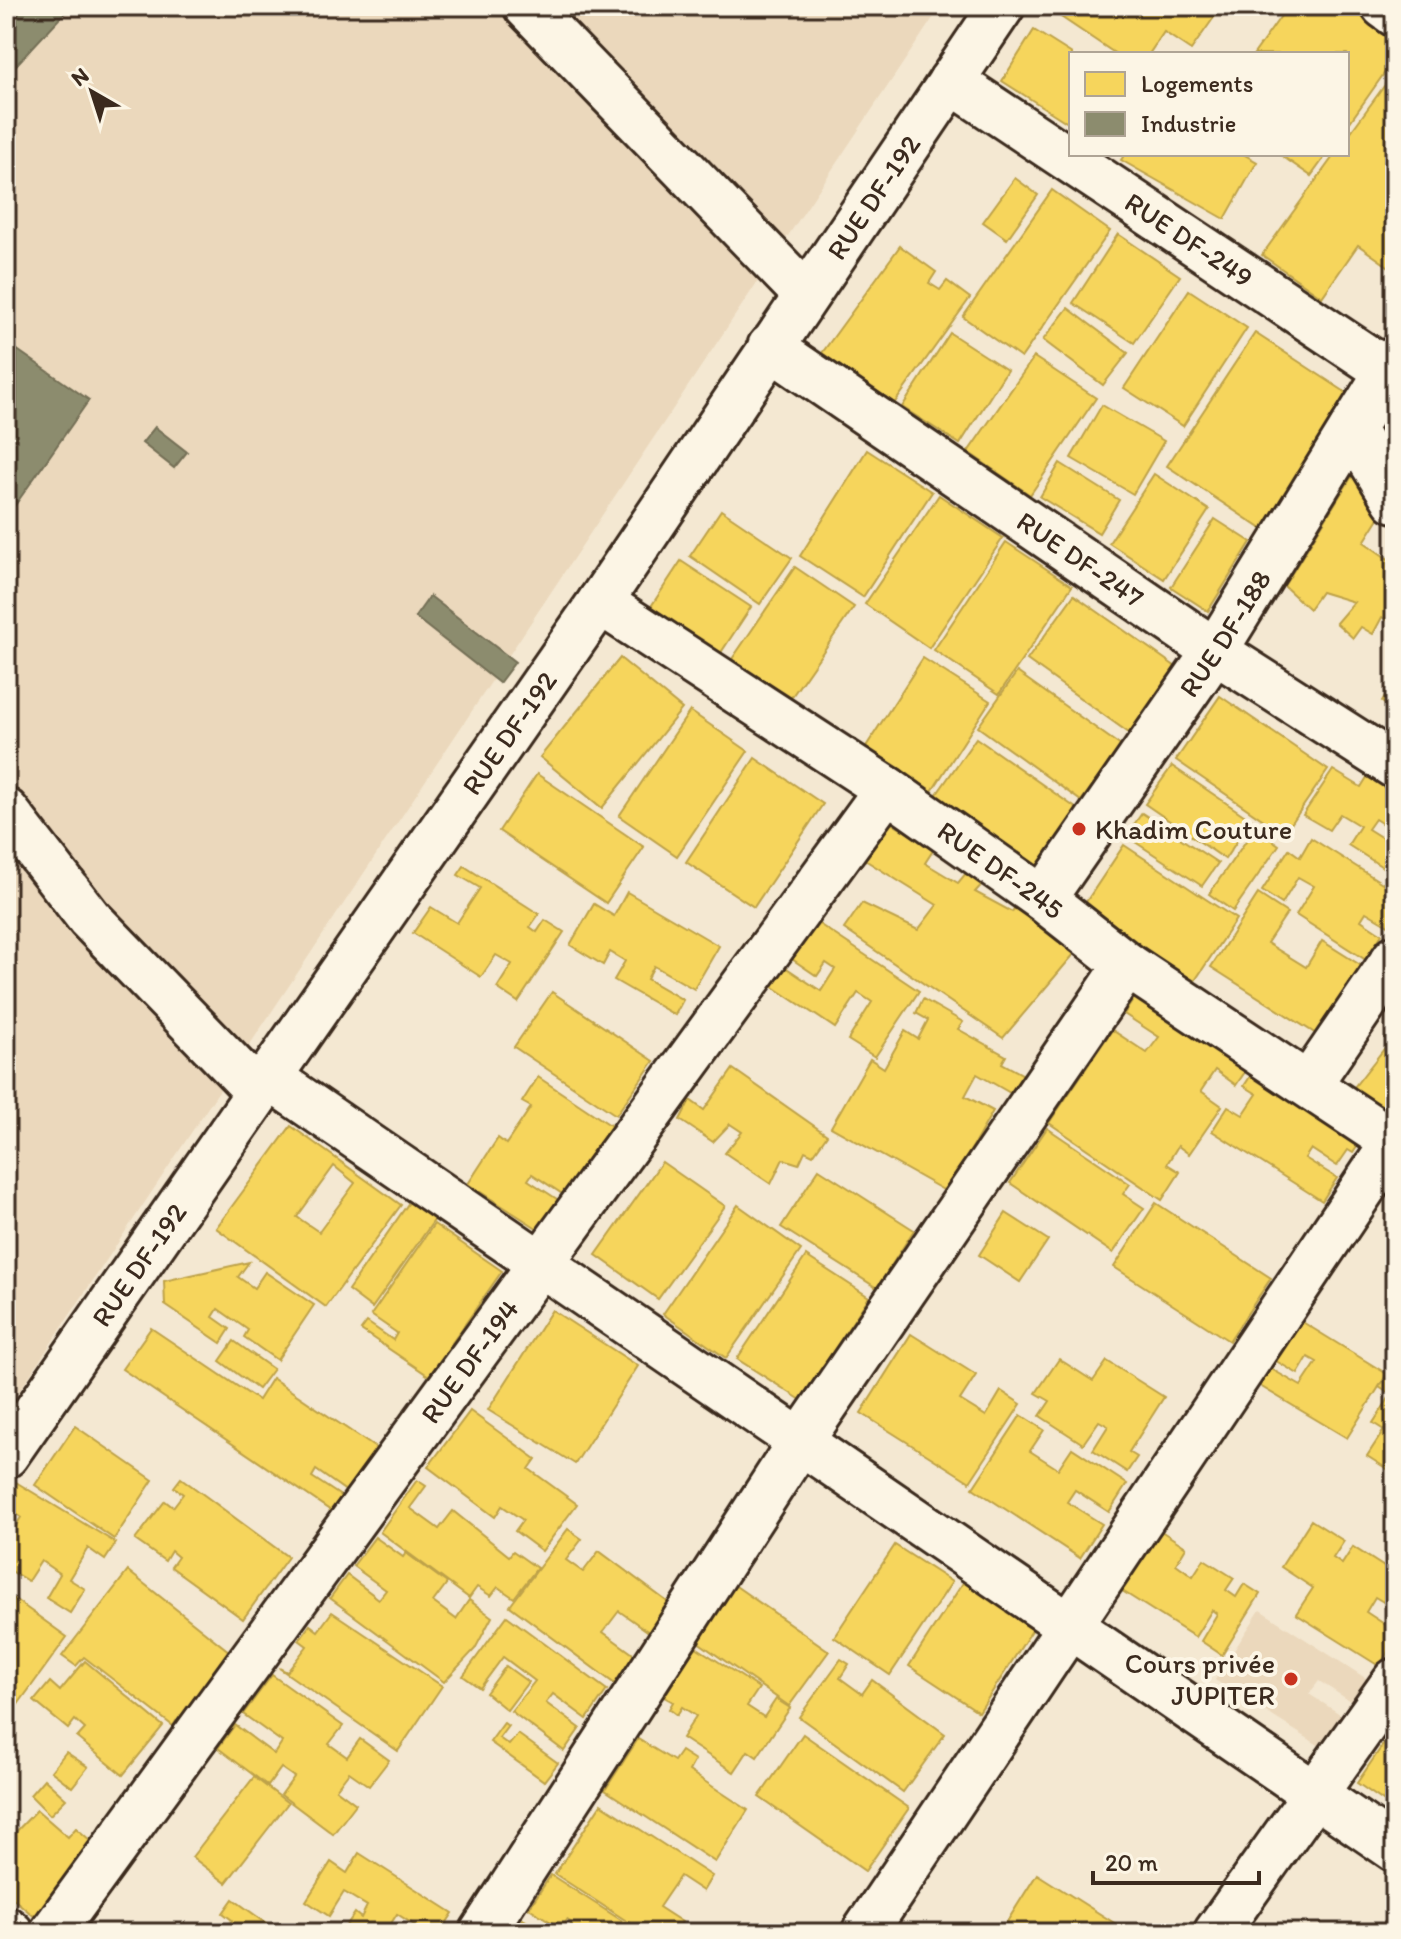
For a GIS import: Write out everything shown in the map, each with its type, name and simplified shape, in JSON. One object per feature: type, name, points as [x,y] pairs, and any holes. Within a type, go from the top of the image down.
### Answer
[{"type":"street","points":[[526,6],[806,295]]},
{"type":"street","name":"RUE DF-192","points":[[6,1455],[262,1084],[436,841],[1002,6]]},
{"type":"street","points":[[1384,6],[1395,14]]},
{"type":"street","name":"RUE DF-249","points":[[951,81],[1391,365]]},
{"type":"street","name":"RUE DF-247","points":[[770,347],[1215,651],[1395,766]]},
{"type":"street","name":"RUE DF-188","points":[[1043,899],[1215,651],[1391,365]]},
{"type":"street","points":[[1352,429],[1395,500]]},
{"type":"street","name":"RUE DF-245","points":[[600,602],[887,789],[1043,899],[1127,965],[1395,1142]]},
{"type":"street","name":"RUE DF-194","points":[[52,1933],[887,789]]},
{"type":"street","points":[[6,811],[89,918],[262,1084],[541,1262],[1395,1849]]},
{"type":"street","points":[[1309,1084],[1395,958]]},
{"type":"street","points":[[482,1933],[800,1442],[1127,965]]},
{"type":"street","points":[[864,1933],[1395,1142]]},
{"type":"street","points":[[1216,1933],[1395,1681]]},
{"type":"shaded area","points":[[6,6],[941,6],[6,1411]]},
{"type":"shaded area","name":"Cours privée JUPITER","points":[[1260,1610],[1367,1679],[1353,1703],[1319,1681],[1309,1694],[1343,1716],[1323,1748],[1215,1680]]},
{"type":"building: Logements","points":[[1056,6],[1222,6],[1191,50],[1164,32],[1150,52],[1113,52],[1052,11]]},
{"type":"building: Logements","points":[[1288,6],[1368,6],[1395,25],[1395,58],[1349,123],[1349,52],[1255,52]]},
{"type":"building: Logements","points":[[1034,30],[1069,52],[1069,124],[1002,81]]},
{"type":"building: Logements","points":[[1395,71],[1395,271],[1358,245],[1322,297],[1262,255],[1334,156],[1349,156],[1349,134]]},
{"type":"building: Logements","points":[[1124,156],[1246,156],[1257,162],[1225,219],[1121,160]]},
{"type":"building: Logements","points":[[1282,156],[1326,156],[1311,176]]},
{"type":"building: Logements","points":[[1015,178],[1038,195],[1007,239],[983,222]]},
{"type":"building: Logements","points":[[1052,190],[1110,231],[1021,358],[963,317]]},
{"type":"building: Logements","points":[[1118,234],[1180,276],[1134,343],[1073,303]]},
{"type":"building: Logements","points":[[900,246],[936,272],[929,283],[940,290],[947,281],[970,298],[893,405],[822,353]]},
{"type":"building: Logements","points":[[1189,290],[1247,328],[1183,426],[1124,388]]},
{"type":"building: Logements","points":[[1068,308],[1128,353],[1103,385],[1043,340]]},
{"type":"building: Logements","points":[[950,333],[1007,370],[960,444],[902,407]]},
{"type":"building: Logements","points":[[1255,333],[1356,399],[1268,533],[1167,466]]},
{"type":"building: Logements","points":[[1034,357],[1096,398],[1030,495],[968,452]]},
{"type":"building: Logements","points":[[1102,405],[1164,441],[1133,494],[1071,458]]},
{"type":"building: Logements","points":[[867,450],[932,492],[863,597],[800,556]]},
{"type":"building: Logements","points":[[1362,460],[1386,507],[1364,542],[1388,559],[1395,547],[1395,624],[1382,617],[1373,634],[1361,627],[1353,638],[1336,623],[1354,602],[1321,592],[1309,609],[1284,586]]},
{"type":"building: Logements","points":[[1060,463],[1119,500],[1099,533],[1040,497]]},
{"type":"building: Logements","points":[[1154,474],[1209,510],[1164,579],[1109,543]]},
{"type":"building: Logements","points":[[939,495],[1003,538],[929,648],[865,604]]},
{"type":"building: Logements","points":[[721,510],[792,558],[760,604],[690,556]]},
{"type":"building: Logements","points":[[1215,519],[1251,542],[1208,611],[1171,587]]},
{"type":"building: Logements","points":[[1006,542],[1072,586],[999,694],[934,650]]},
{"type":"building: Logements","points":[[681,561],[751,607],[716,660],[646,614]]},
{"type":"building: Logements","points":[[795,567],[854,607],[788,702],[730,662]]},
{"type":"building: Logements","points":[[1074,595],[1176,667],[1129,733],[1027,660]]},
{"type":"building: Logements","points":[[620,658],[682,709],[602,808],[540,757]]},
{"type":"building: Logements","points":[[923,658],[990,701],[923,805],[856,762]]},
{"type":"building: Logements","points":[[1017,672],[1121,746],[1081,801],[978,727]]},
{"type":"building: Logements","points":[[1395,681],[1395,711],[1382,702]]},
{"type":"building: Logements","points":[[1220,696],[1328,770],[1284,834],[1176,760]]},
{"type":"building: Logements","points":[[690,711],[748,751],[677,856],[619,816]]},
{"type":"building: Logements","points":[[976,738],[1080,811],[1037,873],[932,801]]},
{"type":"building: Logements","points":[[755,758],[823,804],[754,907],[686,862]]},
{"type":"building: Logements","points":[[1172,766],[1251,820],[1225,859],[1145,804]]},
{"type":"building: Logements","points":[[1333,770],[1361,787],[1371,771],[1395,787],[1395,832],[1375,819],[1368,829],[1395,846],[1395,875],[1348,845],[1360,826],[1340,814],[1329,830],[1303,815]]},
{"type":"building: Logements","points":[[537,774],[644,847],[606,903],[499,831]]},
{"type":"building: Logements","points":[[1142,813],[1218,863],[1202,886],[1126,836]]},
{"type":"building: Logements","points":[[891,823],[934,849],[925,863],[958,883],[971,867],[988,878],[975,892],[1012,912],[1022,895],[1080,947],[1003,1038],[844,929],[862,903],[918,930],[937,905],[865,860]]},
{"type":"building: Logements","points":[[1255,828],[1279,845],[1233,911],[1209,894]]},
{"type":"building: Logements","points":[[1311,838],[1395,891],[1395,913],[1388,925],[1366,912],[1361,920],[1382,934],[1366,960],[1296,915],[1314,886],[1298,877],[1282,904],[1262,891],[1289,849],[1300,857]]},
{"type":"building: Logements","points":[[1124,845],[1236,919],[1190,988],[1078,914]]},
{"type":"building: Logements","points":[[464,866],[539,914],[530,927],[537,932],[545,920],[564,932],[518,1002],[497,988],[512,964],[496,955],[481,977],[413,933],[431,907],[457,923],[480,888],[458,875]]},
{"type":"building: Logements","points":[[627,892],[719,946],[694,989],[654,966],[647,979],[683,1000],[675,1015],[614,980],[625,961],[610,952],[603,965],[570,945],[594,904],[614,916]]},
{"type":"building: Logements","points":[[1258,894],[1287,913],[1267,943],[1306,967],[1322,941],[1365,968],[1321,1037],[1211,967]]},
{"type":"building: Logements","points":[[810,918],[919,991],[875,1057],[848,1040],[872,1002],[858,993],[835,1028],[769,984],[782,965],[821,991],[835,969],[826,963],[817,976],[786,955]]},
{"type":"building: Logements","points":[[1145,982],[1256,1056],[1236,1085],[1215,1070],[1201,1091],[1222,1106],[1189,1154],[1178,1146],[1167,1164],[1180,1172],[1162,1200],[1049,1123],[1112,1030],[1147,1053],[1159,1037],[1124,1014]]},
{"type":"building: Logements","points":[[552,992],[654,1061],[616,1115],[514,1047]]},
{"type":"building: Logements","points":[[923,999],[963,1022],[958,1029],[1006,1056],[1002,1063],[1029,1078],[1019,1098],[977,1074],[965,1096],[993,1111],[947,1192],[831,1127],[870,1059],[884,1068],[905,1031],[918,1039],[928,1020],[916,1013]]},
{"type":"building: Logements","points":[[1395,1035],[1395,1126],[1351,1091]]},
{"type":"building: Logements","points":[[1259,1063],[1367,1132],[1353,1153],[1348,1150],[1337,1166],[1311,1149],[1305,1158],[1337,1178],[1322,1201],[1212,1131],[1228,1106],[1243,1115],[1257,1094],[1244,1086]]},
{"type":"building: Logements","points":[[733,1069],[827,1135],[813,1155],[805,1151],[799,1164],[783,1159],[771,1184],[725,1153],[742,1132],[730,1124],[713,1142],[680,1120],[690,1100],[704,1110]]},
{"type":"building: Logements","points":[[538,1077],[613,1127],[567,1197],[532,1174],[528,1180],[563,1203],[543,1232],[468,1184],[498,1138],[506,1144],[531,1107],[522,1102]]},
{"type":"building: Logements","points":[[291,1126],[401,1205],[326,1307],[216,1228]],"holes":[[[334,1166],[355,1183],[319,1232],[297,1217]]]},
{"type":"building: Logements","points":[[1047,1128],[1130,1184],[1123,1194],[1144,1208],[1113,1253],[1010,1183]]},
{"type":"building: Logements","points":[[662,1162],[725,1206],[658,1299],[596,1255]]},
{"type":"building: Logements","points":[[819,1169],[914,1230],[877,1288],[781,1227]]},
{"type":"building: Logements","points":[[410,1201],[435,1219],[372,1308],[348,1290]]},
{"type":"building: Logements","points":[[1156,1203],[1271,1278],[1229,1341],[1114,1267]]},
{"type":"building: Logements","points":[[738,1205],[801,1250],[726,1358],[663,1314]]},
{"type":"building: Logements","points":[[1006,1213],[1048,1240],[1020,1282],[979,1255]]},
{"type":"building: Logements","points":[[434,1224],[502,1271],[429,1376],[361,1330],[367,1322],[393,1340],[397,1333],[371,1315]]},
{"type":"building: Logements","points":[[806,1256],[869,1297],[801,1400],[737,1359]]},
{"type":"building: Logements","points":[[249,1262],[238,1277],[254,1288],[265,1272],[314,1305],[277,1360],[244,1337],[248,1330],[218,1309],[213,1317],[230,1329],[221,1343],[165,1305],[164,1281]]},
{"type":"building: Logements","points":[[552,1310],[638,1366],[575,1464],[488,1410]]},
{"type":"building: Logements","points":[[1296,1318],[1387,1374],[1347,1438],[1255,1383],[1266,1366],[1301,1386],[1317,1362],[1308,1357],[1298,1374],[1271,1358]]},
{"type":"building: Logements","points":[[151,1328],[258,1400],[272,1378],[383,1453],[353,1496],[316,1470],[312,1477],[350,1502],[340,1517],[122,1369]]},
{"type":"building: Logements","points":[[911,1334],[976,1375],[960,1400],[986,1416],[1001,1391],[1021,1404],[970,1482],[861,1413]]},
{"type":"building: Logements","points":[[234,1341],[273,1369],[258,1389],[220,1361]]},
{"type":"building: Logements","points":[[1059,1359],[1093,1381],[1107,1361],[1164,1397],[1129,1452],[1137,1457],[1127,1472],[1093,1450],[1108,1426],[1099,1421],[1083,1444],[1040,1416],[1050,1401],[1036,1393]]},
{"type":"building: Logements","points":[[1389,1373],[1395,1377],[1395,1474],[1367,1456],[1384,1430],[1373,1423],[1391,1395],[1379,1387]]},
{"type":"building: Logements","points":[[470,1411],[536,1459],[529,1469],[577,1504],[542,1551],[515,1531],[523,1520],[502,1506],[495,1517],[428,1467]]},
{"type":"building: Logements","points":[[1021,1415],[1044,1430],[1030,1451],[1058,1469],[1072,1448],[1127,1484],[1109,1512],[1075,1490],[1067,1502],[1102,1524],[1080,1558],[973,1488]]},
{"type":"building: Logements","points":[[75,1426],[153,1480],[114,1539],[35,1485]]},
{"type":"building: Logements","points":[[6,1476],[116,1543],[105,1560],[88,1548],[69,1579],[85,1589],[70,1613],[46,1598],[60,1574],[41,1561],[28,1581],[6,1568],[6,1543],[21,1517],[6,1508]]},
{"type":"building: Logements","points":[[181,1478],[288,1557],[243,1619],[171,1567],[178,1557],[171,1551],[165,1561],[135,1540],[165,1501],[173,1507],[183,1494],[174,1487]]},
{"type":"building: Logements","points":[[417,1480],[426,1486],[410,1508],[439,1529],[453,1511],[509,1556],[513,1551],[537,1568],[514,1598],[498,1587],[491,1596],[477,1587],[469,1598],[380,1532]]},
{"type":"building: Logements","points":[[1311,1520],[1344,1541],[1333,1558],[1342,1564],[1353,1547],[1395,1574],[1395,1609],[1375,1597],[1366,1612],[1395,1631],[1395,1641],[1379,1666],[1296,1614],[1313,1588],[1281,1567]]},
{"type":"building: Logements","points":[[568,1529],[582,1539],[566,1560],[583,1572],[599,1551],[677,1609],[656,1637],[619,1611],[603,1632],[640,1659],[619,1687],[510,1606]]},
{"type":"building: Logements","points":[[1158,1529],[1186,1547],[1176,1564],[1193,1576],[1204,1559],[1234,1578],[1226,1590],[1236,1597],[1244,1584],[1260,1594],[1222,1655],[1201,1641],[1217,1614],[1212,1610],[1195,1637],[1119,1589]]},
{"type":"building: Logements","points":[[375,1537],[403,1557],[406,1553],[447,1583],[433,1602],[456,1619],[469,1600],[492,1617],[475,1649],[444,1682],[330,1598],[347,1575],[379,1599],[386,1590],[353,1566]]},
{"type":"building: Logements","points":[[895,1545],[952,1582],[890,1675],[834,1637]]},
{"type":"building: Logements","points":[[972,1569],[1042,1615],[979,1712],[909,1666]]},
{"type":"building: Logements","points":[[128,1571],[235,1656],[181,1726],[176,1721],[173,1726],[84,1657],[76,1666],[62,1656]]},
{"type":"building: Logements","points":[[730,1582],[829,1651],[789,1706],[691,1637]]},
{"type":"building: Logements","points":[[6,1593],[67,1637],[6,1721]]},
{"type":"building: Logements","points":[[332,1612],[442,1686],[398,1751],[279,1668],[287,1672],[307,1646],[299,1640],[310,1625],[318,1631]]},
{"type":"building: Logements","points":[[507,1616],[607,1690],[587,1719],[553,1694],[546,1703],[580,1728],[564,1751],[511,1711],[535,1681],[503,1657],[480,1688],[463,1676]]},
{"type":"building: Logements","points":[[696,1647],[759,1688],[747,1706],[764,1717],[776,1699],[790,1708],[757,1757],[748,1751],[734,1772],[682,1738],[696,1716],[682,1707],[677,1715],[669,1709],[673,1702],[664,1697]]},
{"type":"building: Logements","points":[[841,1659],[849,1664],[840,1678],[862,1694],[872,1680],[945,1734],[903,1792],[799,1717]]},
{"type":"building: Logements","points":[[85,1661],[163,1726],[123,1775],[77,1738],[85,1729],[75,1720],[68,1729],[34,1701],[50,1682],[60,1691]]},
{"type":"building: Logements","points":[[506,1666],[528,1682],[507,1710],[486,1693]]},
{"type":"building: Logements","points":[[272,1675],[343,1726],[329,1744],[347,1757],[360,1739],[389,1760],[369,1786],[349,1772],[336,1789],[356,1804],[333,1834],[281,1795],[294,1777],[281,1768],[268,1786],[218,1748],[235,1725],[274,1754],[282,1742],[243,1714]]},
{"type":"building: Logements","points":[[504,1723],[508,1726],[499,1738],[509,1745],[518,1734],[558,1763],[544,1781],[490,1742]]},
{"type":"building: Logements","points":[[1395,1727],[1395,1809],[1357,1783]]},
{"type":"building: Logements","points":[[803,1734],[909,1808],[865,1871],[759,1797]]},
{"type":"building: Logements","points":[[638,1739],[674,1761],[681,1751],[695,1760],[689,1771],[748,1810],[715,1862],[605,1790]]},
{"type":"building: Logements","points":[[66,1752],[88,1767],[72,1787],[51,1771]]},
{"type":"building: Logements","points":[[254,1777],[288,1803],[226,1883],[192,1857]]},
{"type":"building: Logements","points":[[44,1779],[66,1799],[50,1815],[30,1795]]},
{"type":"building: Logements","points":[[601,1804],[712,1876],[703,1891],[680,1876],[659,1907],[682,1922],[674,1933],[645,1933],[555,1874]]},
{"type":"building: Logements","points":[[37,1810],[68,1837],[76,1828],[98,1847],[36,1918],[9,1895],[6,1899],[6,1842]]},
{"type":"building: Logements","points":[[359,1853],[453,1913],[440,1933],[427,1933],[397,1914],[385,1933],[356,1933],[346,1926],[355,1913],[361,1918],[367,1906],[344,1892],[329,1916],[306,1901],[331,1862],[347,1873]]},
{"type":"building: Logements","points":[[1037,1874],[1130,1933],[1011,1933],[1003,1928]]},
{"type":"building: Logements","points":[[551,1875],[641,1933],[566,1933],[572,1923],[567,1920],[562,1929],[529,1908]]},
{"type":"building: Logements","points":[[233,1899],[280,1933],[223,1933],[232,1920],[223,1913]]},
{"type":"building: Logements","points":[[523,1919],[545,1933],[513,1933]]},
{"type":"building: Industrie","points":[[6,6],[71,6],[6,76]]},
{"type":"building: Industrie","points":[[6,342],[89,400],[6,518]]},
{"type":"building: Industrie","points":[[155,427],[187,452],[174,468],[142,443]]},
{"type":"building: Industrie","points":[[430,596],[515,662],[499,683],[415,617]]},
{"type":"place","name":"Khadim Couture","points":[[1079,829]]},
{"type":"place","name":"Cours privée JUPITER","points":[[1291,1679]]}]
